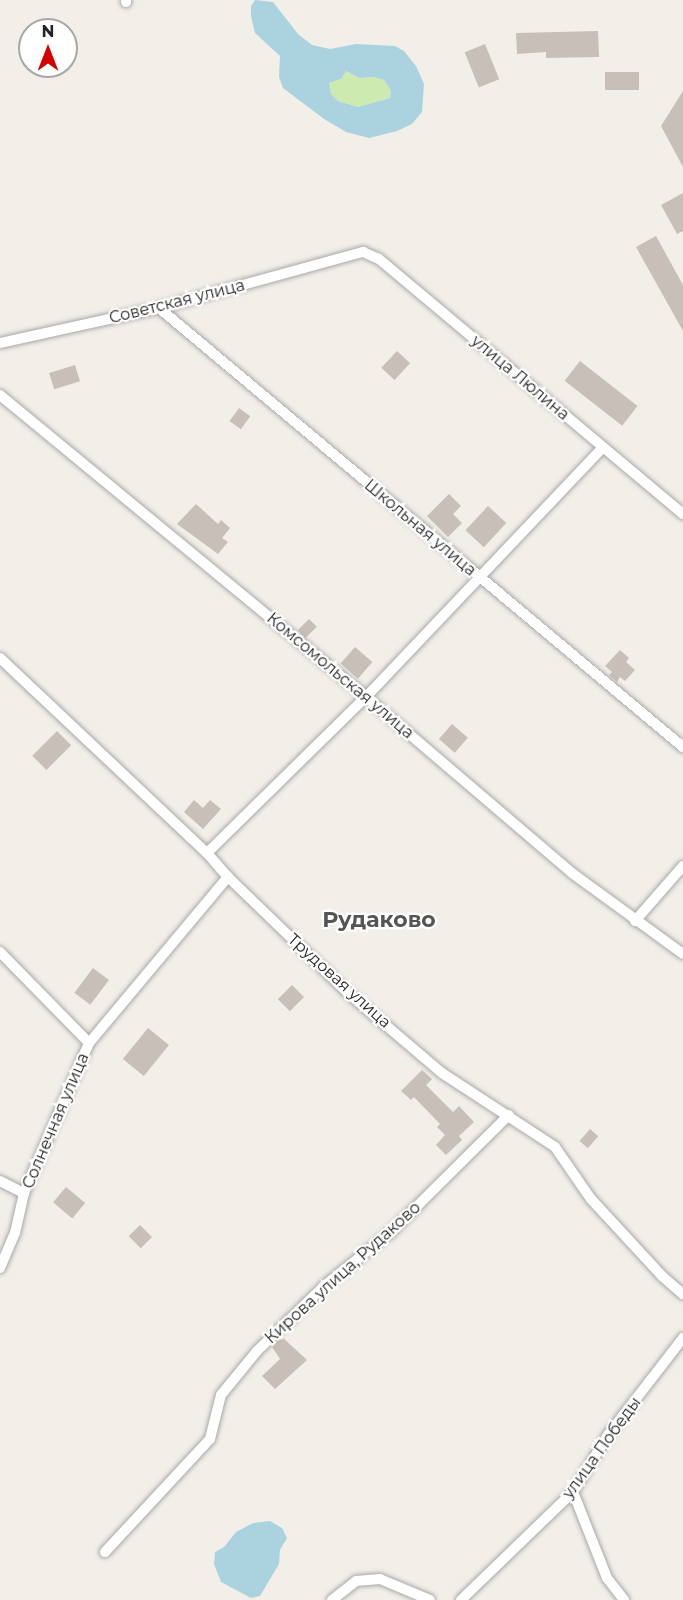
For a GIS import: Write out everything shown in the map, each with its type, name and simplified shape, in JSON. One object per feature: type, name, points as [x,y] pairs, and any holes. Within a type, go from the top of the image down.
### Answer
[{"type":"street","name":"улица Люлина","points":[[352,255],[363,252],[379,259],[683,514]]},
{"type":"street","name":"Советская улица","points":[[0,343],[159,308],[352,255]]},
{"type":"street","name":"Школьная улица","points":[[159,308],[683,747]]},
{"type":"street","name":"Комсомольская улица","points":[[0,395],[366,697],[572,873],[683,954]]},
{"type":"street","points":[[207,853],[366,697],[602,448]]},
{"type":"street","name":"Трудовая улица","points":[[0,658],[207,853],[228,877],[348,993],[442,1073],[555,1147],[591,1199],[662,1276],[683,1294]]},
{"type":"street","points":[[635,921],[683,866]]},
{"type":"street","name":"Солнечная улица","points":[[0,1268],[15,1233],[24,1193],[89,1043],[228,877]]},
{"type":"street","points":[[0,952],[89,1043]]},
{"type":"street","name":"Кирова улица, Рудаково","points":[[105,1552],[210,1439],[221,1395],[257,1352],[323,1287],[391,1232],[508,1115]]},
{"type":"street","points":[[0,1181],[24,1193]]},
{"type":"street","name":"улица Победы","points":[[461,1600],[573,1492],[608,1435],[683,1338]]},
{"type":"street","points":[[573,1492],[607,1578],[624,1600]]},
{"type":"street","points":[[332,1600],[356,1581],[380,1579],[430,1600]]},
{"type":"green space","points":[[346,71],[359,78],[373,77],[384,80],[391,91],[390,98],[358,107],[338,101],[331,94],[329,83],[341,79]]},
{"type":"water","points":[[255,0],[273,2],[298,34],[312,45],[330,49],[356,44],[395,46],[404,51],[416,66],[424,84],[422,112],[412,124],[397,131],[369,138],[346,132],[324,119],[283,88],[279,77],[280,56],[255,33],[251,6]],"holes":[[[346,71],[359,78],[373,77],[384,80],[391,91],[390,98],[358,107],[338,101],[331,94],[329,83],[341,79]]]},
{"type":"water","points":[[270,1521],[282,1528],[287,1538],[280,1550],[279,1564],[260,1596],[251,1598],[221,1582],[214,1564],[215,1552],[224,1547],[236,1532],[253,1523]]},
{"type":"building","points":[[598,31],[599,57],[546,58],[546,52],[517,54],[516,33]]},
{"type":"building","points":[[485,44],[499,79],[479,87],[465,52]]},
{"type":"building","points":[[605,72],[639,72],[639,90],[605,90]]},
{"type":"building","points":[[683,91],[683,167],[661,126]]},
{"type":"building","points":[[683,193],[683,231],[677,234],[661,205]]},
{"type":"building","points":[[656,236],[683,285],[683,331],[636,247]]},
{"type":"building","points":[[397,351],[410,363],[394,380],[381,368]]},
{"type":"building","points":[[580,361],[638,406],[622,426],[565,381]]},
{"type":"building","points":[[75,365],[80,381],[54,389],[49,373]]},
{"type":"building","points":[[239,408],[250,416],[241,429],[230,421]]},
{"type":"building","points":[[449,494],[461,506],[453,514],[462,523],[448,537],[427,516]]},
{"type":"building","points":[[196,504],[218,524],[221,520],[230,528],[222,538],[228,542],[218,554],[177,524]]},
{"type":"building","points":[[488,506],[506,523],[484,547],[465,530]]},
{"type":"building","points":[[309,619],[317,627],[305,638],[298,630]]},
{"type":"building","points":[[355,647],[372,662],[358,679],[341,664]]},
{"type":"building","points":[[620,650],[629,658],[626,662],[635,670],[625,681],[620,677],[617,682],[609,675],[612,672],[605,666]]},
{"type":"building","points":[[452,724],[468,738],[455,753],[439,739]]},
{"type":"building","points":[[57,731],[71,745],[46,770],[32,756]]},
{"type":"building","points":[[194,800],[203,808],[210,800],[221,809],[203,829],[184,812]]},
{"type":"building","points":[[93,968],[109,980],[90,1005],[74,993]]},
{"type":"building","points":[[292,985],[304,997],[290,1011],[278,999]]},
{"type":"building","points":[[148,1028],[169,1045],[144,1076],[123,1059]]},
{"type":"building","points":[[422,1070],[432,1079],[426,1085],[453,1112],[459,1106],[474,1122],[459,1136],[462,1140],[446,1155],[436,1145],[445,1135],[437,1127],[440,1124],[414,1097],[411,1100],[401,1091]]},
{"type":"building","points":[[590,1129],[598,1136],[588,1148],[580,1141]]},
{"type":"building","points":[[66,1187],[85,1203],[72,1218],[53,1202]]},
{"type":"building","points":[[140,1225],[152,1237],[141,1248],[129,1236]]},
{"type":"building","points":[[282,1337],[307,1360],[275,1389],[262,1376],[280,1359],[272,1347]]},
{"type":"district","name":"Рудаково","points":[[379,920]]}]
